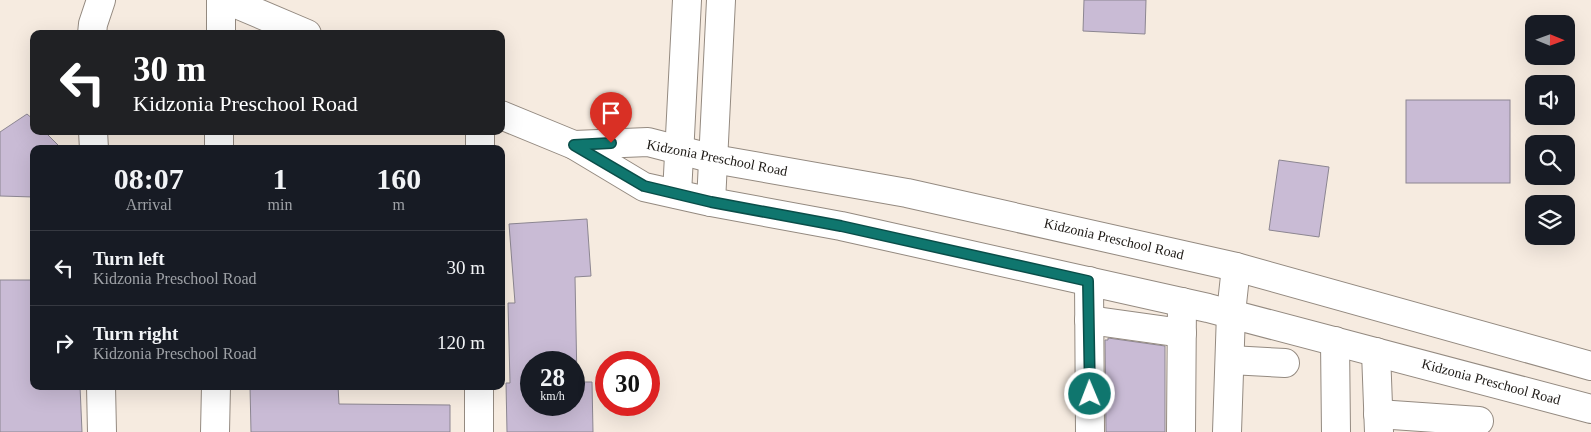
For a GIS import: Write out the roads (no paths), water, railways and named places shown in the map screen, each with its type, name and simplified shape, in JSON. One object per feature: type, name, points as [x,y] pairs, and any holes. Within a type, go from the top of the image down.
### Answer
[{"type":"street","points":[[92,30],[101,0]]},
{"type":"street","points":[[221,0],[221,30]]},
{"type":"street","points":[[227,0],[298,30]]},
{"type":"street","points":[[677,194],[687,0]]},
{"type":"street","points":[[711,202],[720,0]]},
{"type":"street","points":[[505,117],[574,145]]},
{"type":"street","name":"Kidzonia Preschool Road","points":[[574,145],[648,142],[714,159],[907,193],[1236,267],[1582,364]]},
{"type":"street","name":"Kidzonia Preschool Road","points":[[574,145],[644,186],[711,202],[841,226],[1182,302],[1591,409]]},
{"type":"street","points":[[1228,432],[1231,314],[1236,267]]},
{"type":"street","points":[[1088,281],[1090,432]]},
{"type":"street","points":[[1181,432],[1182,302]]},
{"type":"street","points":[[1089,320],[1182,333]]},
{"type":"street","points":[[1335,341],[1336,432]]},
{"type":"street","points":[[1376,352],[1378,423],[1478,426],[1480,380]]},
{"type":"street","points":[[1230,360],[1285,363]]},
{"type":"street","points":[[1565,402],[1582,364]]},
{"type":"street","points":[[101,390],[102,432]]},
{"type":"street","points":[[215,432],[216,390]]},
{"type":"street","points":[[479,390],[479,432]]}]
